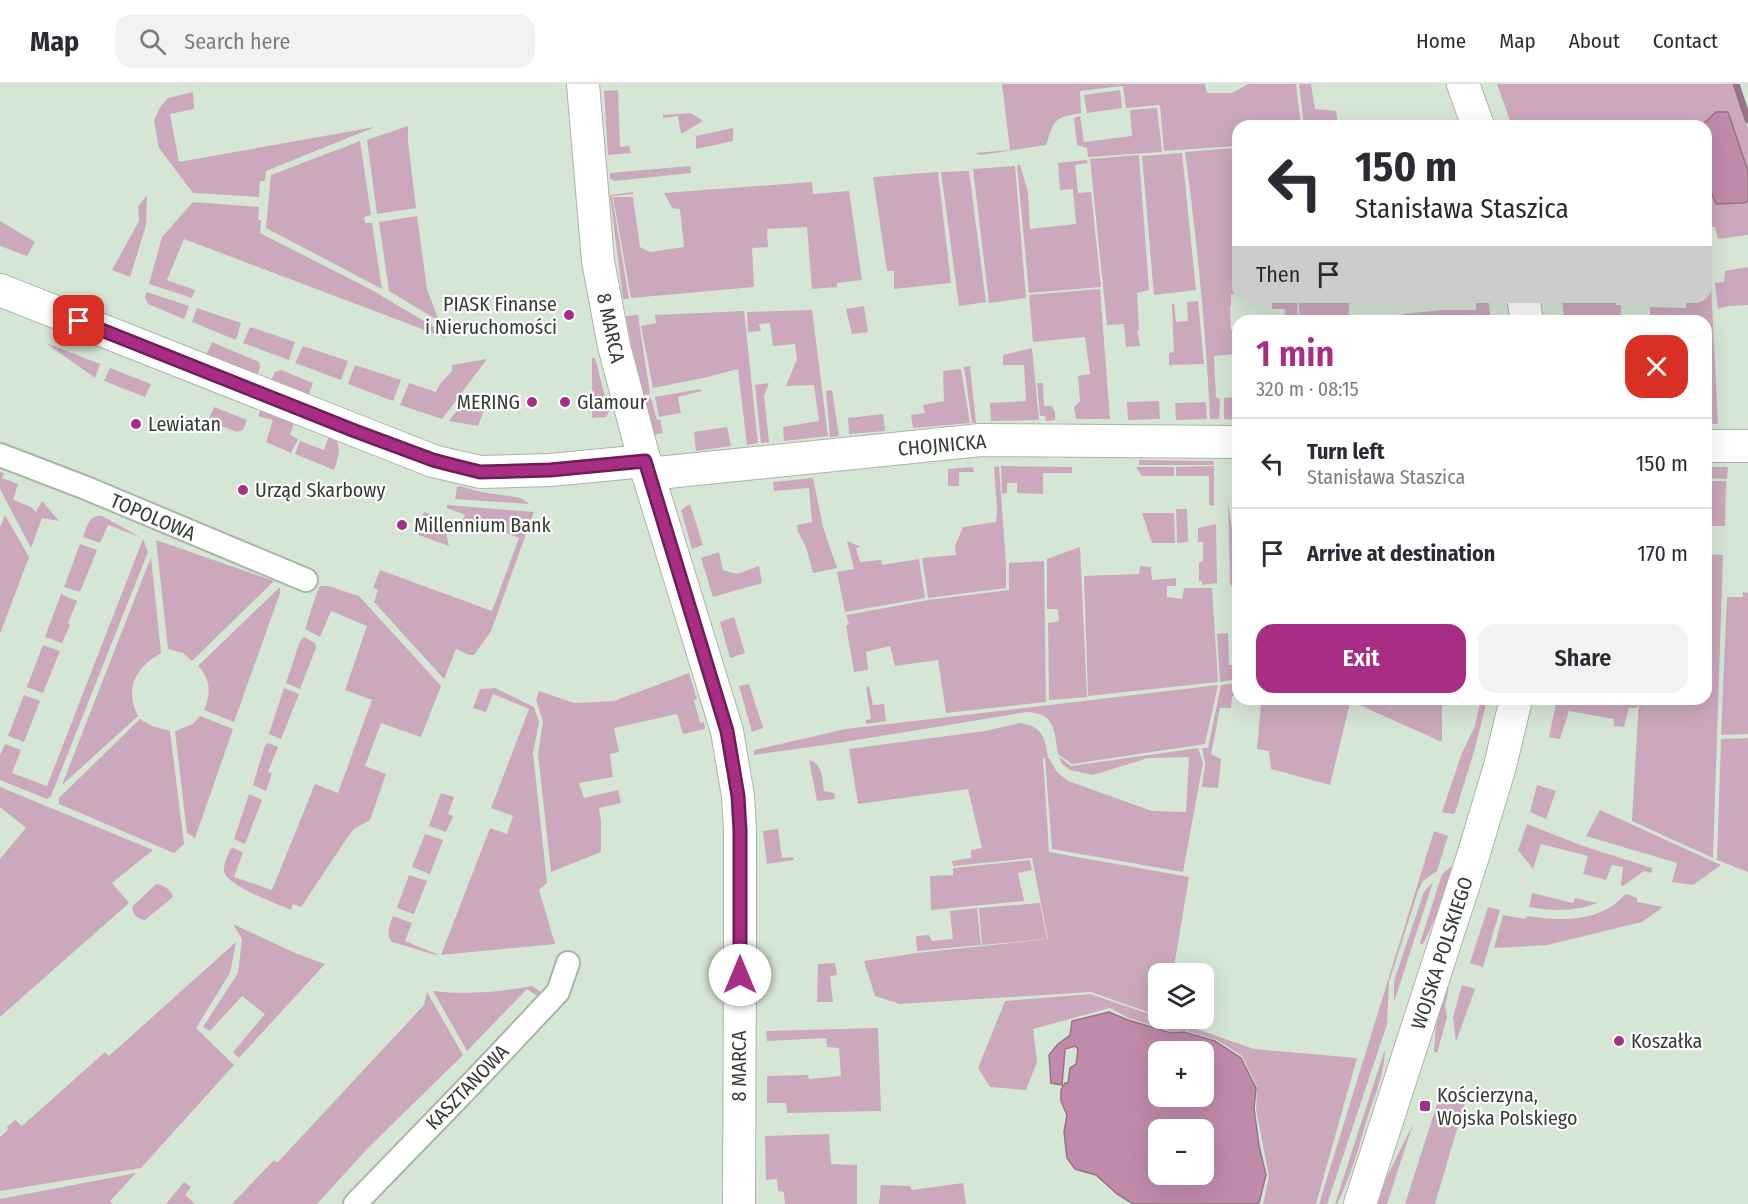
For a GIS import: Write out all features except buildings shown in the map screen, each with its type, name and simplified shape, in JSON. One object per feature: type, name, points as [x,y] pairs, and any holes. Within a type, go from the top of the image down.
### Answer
[{"type":"street","name":"8 MARCA","points":[[583,84],[598,261],[614,346],[646,467],[725,722],[738,796],[740,830],[739,1204]]},
{"type":"street","points":[[1463,84],[1477,120]]},
{"type":"street","name":"CHOJNICKA","points":[[0,290],[433,460],[480,472],[646,467],[981,440],[1232,442]]},
{"type":"street","points":[[1712,446],[1748,446]]},
{"type":"street","name":"TOPOLOWA","points":[[0,455],[86,488],[306,580]]},
{"type":"street","name":"WOJSKA POLSKIEGO","points":[[1360,1204],[1474,853],[1500,766],[1515,705]]},
{"type":"street","name":"KASZTANOWA","points":[[355,1204],[558,992],[568,963]]},
{"type":"shaded area","points":[[1002,84],[1205,84],[1207,93],[1232,93],[1248,84],[1296,84],[1300,120],[1232,120],[1232,146],[1164,151],[1160,105],[1126,108],[1123,86],[1080,91],[1081,113],[1065,116],[1056,121],[1046,145],[981,155],[975,153],[1010,150]]},
{"type":"shaded area","points":[[1299,84],[1311,84],[1315,109],[1336,111],[1337,120],[1303,120]]},
{"type":"shaded area","points":[[1497,84],[1734,84],[1748,128],[1748,235],[1718,239],[1715,227],[1712,227],[1712,120],[1510,120]]},
{"type":"shaded area","points":[[618,90],[620,147],[629,146],[631,153],[608,155],[604,91]]},
{"type":"shaded area","points":[[1120,90],[1122,108],[1087,113],[1084,95]]},
{"type":"shaded area","points":[[193,92],[194,109],[170,114],[179,162],[375,127],[266,171],[265,181],[260,181],[259,197],[193,193],[159,148],[154,121],[160,107],[168,98]]},
{"type":"shaded area","points":[[1157,108],[1162,152],[1088,157],[1087,148],[1077,145],[1074,118],[1080,116],[1084,142],[1132,136],[1130,110]]},
{"type":"shaded area","points":[[1716,112],[1728,112],[1748,171],[1748,201],[1744,203],[1716,204],[1712,194],[1712,120],[1707,120]]},
{"type":"shaded area","points":[[691,113],[703,121],[681,134],[678,116],[663,118],[663,115]]},
{"type":"shaded area","points":[[408,126],[416,208],[377,214],[367,140]]},
{"type":"shaded area","points":[[733,128],[733,141],[696,149],[696,136]]},
{"type":"shaded area","points":[[360,141],[371,215],[364,217],[365,223],[372,223],[382,289],[266,228],[271,175]]},
{"type":"shaded area","points":[[1232,148],[1232,294],[1230,307],[1232,354],[1214,356],[1216,397],[1220,399],[1219,419],[1210,419],[1200,286],[1185,152]]},
{"type":"shaded area","points":[[1182,153],[1196,290],[1154,295],[1142,156]]},
{"type":"shaded area","points":[[1139,155],[1149,290],[1137,293],[1139,330],[1137,330],[1140,346],[1126,347],[1124,324],[1107,325],[1090,159]]},
{"type":"shaded area","points":[[1086,160],[1088,163],[1075,165],[1078,193],[1091,192],[1101,287],[1029,293],[1017,165],[1020,165],[1028,192],[1030,229],[1076,224],[1073,189],[1060,190],[1058,163]]},
{"type":"shaded area","points":[[690,166],[691,173],[615,181],[610,179],[610,173]]},
{"type":"shaded area","points":[[1015,166],[1026,298],[989,303],[973,169]]},
{"type":"shaded area","points":[[969,171],[986,302],[959,306],[941,172]]},
{"type":"shaded area","points":[[938,172],[951,283],[894,289],[894,271],[887,271],[873,177]]},
{"type":"shaded area","points":[[812,182],[813,194],[849,191],[862,280],[837,283],[837,287],[812,289],[807,227],[767,229],[768,247],[752,248],[754,287],[631,298],[613,197],[633,197],[640,247],[650,252],[684,247],[680,209],[672,208],[664,193]]},
{"type":"shaded area","points":[[633,192],[633,194],[612,196],[629,299],[623,299],[610,195]]},
{"type":"shaded area","points":[[147,195],[146,225],[130,277],[112,270],[139,221],[138,207]]},
{"type":"shaded area","points":[[193,202],[259,207],[260,233],[370,289],[441,331],[446,338],[184,239],[167,280],[195,290],[192,298],[149,284],[162,237]]},
{"type":"shaded area","points":[[417,216],[427,289],[439,321],[389,291],[379,222]]},
{"type":"shaded area","points":[[0,221],[35,242],[27,256],[0,246]]},
{"type":"shaded area","points":[[1748,267],[1748,305],[1718,309],[1715,283],[1724,282],[1725,271]]},
{"type":"shaded area","points":[[1100,289],[1110,419],[1076,419],[1074,407],[1080,401],[1078,376],[1090,374],[1085,337],[1033,342],[1029,295]]},
{"type":"shaded area","points":[[147,292],[189,306],[184,319],[148,304],[145,297]]},
{"type":"shaded area","points":[[1198,301],[1204,364],[1169,365],[1169,353],[1174,352],[1172,304],[1174,304],[1176,322],[1188,321],[1187,302]]},
{"type":"shaded area","points":[[1272,303],[1297,303],[1298,315],[1285,315],[1285,309],[1272,309]]},
{"type":"shaded area","points":[[1298,303],[1349,303],[1349,315],[1300,315]]},
{"type":"shaded area","points":[[1476,303],[1489,303],[1490,315],[1403,315],[1443,310],[1476,310]]},
{"type":"shaded area","points":[[1562,303],[1616,303],[1616,305],[1621,305],[1621,315],[1564,315]]},
{"type":"shaded area","points":[[1686,303],[1712,303],[1718,424],[1712,424],[1712,315],[1650,315],[1650,307],[1686,308]]},
{"type":"shaded area","points":[[864,306],[868,332],[852,334],[846,309]]},
{"type":"shaded area","points":[[197,308],[241,323],[236,340],[192,322]]},
{"type":"shaded area","points":[[812,310],[828,436],[784,441],[783,427],[819,421],[814,385],[786,386],[797,359],[795,344],[773,346],[770,323],[759,324],[761,331],[748,332],[747,312]]},
{"type":"shaded area","points":[[744,311],[758,443],[747,445],[738,369],[653,388],[641,326],[656,323],[655,315]]},
{"type":"shaded area","points":[[638,315],[650,394],[644,395],[626,316]]},
{"type":"shaded area","points":[[250,327],[295,342],[289,360],[243,343]]},
{"type":"shaded area","points":[[212,342],[259,362],[260,368],[257,375],[216,362],[206,356]]},
{"type":"shaded area","points":[[46,343],[100,364],[95,378]]},
{"type":"shaded area","points":[[303,346],[348,361],[341,380],[295,363]]},
{"type":"shaded area","points":[[1032,348],[1039,420],[991,421],[990,403],[1026,401],[1024,365],[1003,365],[1003,355]]},
{"type":"shaded area","points":[[592,358],[595,358],[609,412],[606,417],[592,418]]},
{"type":"shaded area","points":[[487,359],[442,419],[400,405],[409,383],[436,392],[452,371],[452,365]]},
{"type":"shaded area","points":[[355,365],[401,380],[393,401],[348,384]]},
{"type":"shaded area","points":[[970,366],[976,423],[972,423],[964,367]]},
{"type":"shaded area","points":[[110,368],[151,384],[145,397],[104,381]]},
{"type":"shaded area","points":[[961,369],[970,423],[913,428],[911,415],[925,413],[923,405],[944,401],[943,371]]},
{"type":"shaded area","points":[[281,370],[313,383],[307,398],[271,380],[275,372]]},
{"type":"shaded area","points":[[769,383],[764,396],[769,442],[761,443],[755,385]]},
{"type":"shaded area","points":[[1037,383],[1043,383],[1044,406],[1052,406],[1055,420],[1046,421],[1045,416],[1040,416]]},
{"type":"shaded area","points":[[700,389],[702,391],[678,397],[681,413],[659,417],[655,397]]},
{"type":"shaded area","points":[[832,390],[839,436],[830,437],[826,391]]},
{"type":"shaded area","points":[[476,394],[484,395],[485,408],[478,426],[449,421],[467,397]]},
{"type":"shaded area","points":[[1232,397],[1232,420],[1224,419],[1224,398]]},
{"type":"shaded area","points":[[651,398],[663,433],[654,435],[645,399]]},
{"type":"shaded area","points":[[1159,401],[1160,419],[1128,420],[1127,402]]},
{"type":"shaded area","points":[[1206,402],[1207,419],[1176,420],[1175,403]]},
{"type":"shaded area","points":[[214,407],[247,420],[243,430],[237,432],[208,421]]},
{"type":"shaded area","points":[[260,410],[294,421],[290,435],[298,439],[291,453],[266,442],[273,420],[258,416]]},
{"type":"shaded area","points":[[883,414],[885,431],[849,434],[848,418]]},
{"type":"shaded area","points":[[727,427],[731,446],[696,451],[694,432]]},
{"type":"shaded area","points":[[329,436],[333,436],[339,448],[334,470],[295,454],[300,441],[324,450]]},
{"type":"shaded area","points":[[1139,460],[1212,461],[1214,465],[1139,465]]},
{"type":"shaded area","points":[[999,466],[1006,588],[928,598],[922,558],[956,555],[955,546],[963,527],[996,522],[994,467]]},
{"type":"shaded area","points":[[1001,466],[1072,467],[1072,473],[1043,473],[1043,494],[1017,493],[1017,483],[1007,483],[1007,493],[1002,494]]},
{"type":"shaded area","points":[[1214,466],[1214,506],[1209,505],[1209,476],[1176,476],[1176,467]]},
{"type":"shaded area","points":[[973,467],[974,472],[959,472],[959,486],[948,486],[948,469]]},
{"type":"shaded area","points":[[1136,467],[1174,467],[1174,476],[1142,476]]},
{"type":"shaded area","points":[[1712,467],[1728,467],[1727,479],[1712,478]]},
{"type":"shaded area","points":[[0,472],[4,473],[2,478],[18,484],[13,500],[31,507],[36,512],[42,501],[59,521],[42,518],[31,548],[0,489]]},
{"type":"shaded area","points":[[813,478],[823,527],[837,568],[813,573],[797,525],[812,522],[809,488],[774,491],[773,482]]},
{"type":"shaded area","points":[[1712,481],[1726,481],[1725,526],[1712,526]]},
{"type":"shaded area","points":[[457,487],[481,492],[521,498],[529,504],[455,499]]},
{"type":"shaded area","points":[[1228,501],[1232,530],[1232,587],[1230,584]]},
{"type":"shaded area","points":[[690,504],[703,545],[692,549],[681,510]]},
{"type":"shaded area","points":[[447,505],[534,512],[491,631],[474,655],[456,649],[444,679],[374,602],[378,590],[373,588],[380,570],[492,611],[519,538],[480,522],[478,528],[462,521],[465,515],[447,508]]},
{"type":"shaded area","points":[[1176,509],[1187,509],[1188,542],[1177,543]]},
{"type":"shaded area","points":[[424,512],[443,519],[449,546],[416,534]]},
{"type":"shaded area","points":[[1142,513],[1174,513],[1175,543],[1152,543]]},
{"type":"shaded area","points":[[5,515],[29,557],[0,634],[0,527]]},
{"type":"shaded area","points":[[102,516],[140,537],[108,525],[100,543],[83,537],[89,521]]},
{"type":"shaded area","points":[[1216,524],[1217,583],[1202,585],[1202,581],[1199,581],[1199,563],[1203,561],[1203,542],[1198,542],[1198,528]]},
{"type":"shaded area","points":[[143,539],[148,552],[51,796],[47,799],[0,780],[0,755],[5,744],[21,750],[12,773],[47,786]]},
{"type":"shaded area","points":[[156,540],[274,581],[192,661],[183,653],[168,649]]},
{"type":"shaded area","points":[[847,541],[861,547],[856,548],[860,562],[881,560],[882,565],[919,559],[925,598],[845,612],[837,572],[854,569]]},
{"type":"shaded area","points":[[80,544],[97,550],[80,592],[64,587]]},
{"type":"shaded area","points":[[1080,547],[1087,697],[1049,700],[1048,623],[1059,621],[1058,609],[1047,609],[1047,559]]},
{"type":"shaded area","points":[[719,552],[723,570],[737,574],[759,566],[762,583],[713,597],[701,558]]},
{"type":"shaded area","points":[[1712,554],[1723,555],[1713,858],[1632,821],[1639,705],[1712,705]]},
{"type":"shaded area","points":[[151,557],[161,653],[145,665],[135,680],[132,697],[138,716],[62,785]]},
{"type":"shaded area","points":[[1044,561],[1046,702],[946,713],[938,660],[895,666],[890,646],[866,652],[868,670],[854,672],[846,615],[928,600],[1009,590],[1009,563]]},
{"type":"shaded area","points":[[1140,566],[1151,567],[1152,580],[1176,578],[1176,586],[1167,586],[1167,597],[1182,599],[1184,588],[1212,588],[1218,682],[1088,696],[1084,576],[1139,574]]},
{"type":"shaded area","points":[[320,586],[328,586],[359,596],[441,686],[421,737],[381,723],[365,766],[386,774],[370,820],[354,829],[301,907],[293,904],[291,910],[243,889],[227,877],[224,870],[230,849],[243,852],[234,877],[272,890],[315,784],[338,793],[372,700],[345,690],[367,626],[331,611],[320,637],[305,629]]},
{"type":"shaded area","points":[[280,587],[280,593],[234,722],[204,710],[208,698],[208,687],[205,676],[198,666]]},
{"type":"shaded area","points":[[1743,592],[1748,593],[1748,734],[1721,735],[1727,597],[1743,597]]},
{"type":"shaded area","points":[[61,594],[77,601],[62,643],[45,637]]},
{"type":"shaded area","points":[[734,617],[745,653],[730,658],[720,622]]},
{"type":"shaded area","points":[[1228,633],[1232,680],[1220,682],[1217,634]]},
{"type":"shaded area","points":[[304,637],[315,643],[316,648],[300,689],[286,683],[300,641]]},
{"type":"shaded area","points":[[43,645],[60,651],[43,693],[27,687]]},
{"type":"shaded area","points":[[689,673],[697,699],[694,700],[700,723],[704,722],[705,729],[683,734],[677,714],[614,728],[619,752],[610,754],[613,777],[579,783],[584,798],[618,790],[621,803],[599,808],[601,852],[551,872],[538,754],[543,722],[536,700],[539,691],[574,703],[614,701]]},
{"type":"shaded area","points":[[749,684],[763,728],[752,732],[739,686]]},
{"type":"shaded area","points":[[1232,684],[1232,696],[1231,708],[1220,708],[1211,754],[1221,759],[1218,788],[1202,787],[1205,764],[1202,748],[1208,748],[1221,685]]},
{"type":"shaded area","points":[[1218,685],[1205,744],[1072,764],[1058,754],[1054,731],[1048,720],[1044,716],[1027,712],[754,755],[754,750],[846,729]]},
{"type":"shaded area","points":[[869,686],[873,705],[884,704],[886,721],[866,724],[866,720],[871,719],[866,687]]},
{"type":"shaded area","points":[[284,688],[299,694],[281,739],[269,734]]},
{"type":"shaded area","points":[[495,688],[534,707],[539,722],[533,753],[547,883],[539,890],[555,944],[441,955],[490,828],[507,834],[513,816],[491,808],[529,709],[493,694],[486,712],[473,708],[480,689]]},
{"type":"shaded area","points":[[24,695],[40,701],[24,742],[8,736]]},
{"type":"shaded area","points":[[1261,705],[1350,705],[1330,785],[1271,769],[1269,751],[1257,749]]},
{"type":"shaded area","points":[[1359,705],[1390,705],[1390,713],[1391,705],[1442,705],[1442,742]]},
{"type":"shaded area","points":[[1480,705],[1486,705],[1455,813],[1442,812],[1462,753],[1475,726]]},
{"type":"shaded area","points":[[1556,705],[1637,705],[1637,708],[1629,708],[1624,727],[1614,726],[1614,719],[1569,711],[1560,739],[1549,737]]},
{"type":"shaded area","points":[[200,716],[233,729],[195,838],[187,833],[175,731],[193,724]]},
{"type":"shaded area","points":[[140,719],[152,726],[170,731],[184,844],[174,853],[59,804],[59,798]]},
{"type":"shaded area","points":[[1020,723],[1033,727],[1044,738],[1047,758],[1057,772],[1068,781],[1152,811],[1186,812],[1189,757],[1148,758],[1093,775],[1070,770],[1062,764],[1059,757],[1071,766],[1198,748],[1203,763],[1183,872],[1052,849],[1045,758],[1043,758],[1049,852],[1189,877],[1175,963],[1148,963],[1148,1012],[1091,992],[900,1004],[875,996],[864,961],[1048,939],[1032,858],[953,866],[952,861],[971,858],[971,850],[982,848],[968,789],[858,804],[849,749],[985,731]]},
{"type":"shaded area","points":[[1748,738],[1748,872],[1717,860],[1721,739]]},
{"type":"shaded area","points":[[269,743],[278,747],[268,772],[272,773],[266,791],[253,785],[265,745]]},
{"type":"shaded area","points":[[809,760],[817,764],[819,768],[824,791],[834,793],[835,799],[817,801]]},
{"type":"shaded area","points":[[1537,785],[1556,791],[1546,819],[1530,812]]},
{"type":"shaded area","points":[[0,787],[153,850],[112,883],[129,903],[0,1017],[0,859],[26,828],[0,807]]},
{"type":"shaded area","points":[[441,793],[454,797],[448,814],[453,816],[446,832],[429,826]]},
{"type":"shaded area","points":[[249,794],[262,800],[245,844],[234,839]]},
{"type":"shaded area","points":[[1600,810],[1721,865],[1693,885],[1672,882],[1677,863],[1586,836]]},
{"type":"shaded area","points":[[1527,824],[1583,846],[1652,868],[1652,873],[1644,871],[1623,886],[1621,885],[1623,867],[1612,865],[1606,880],[1583,874],[1588,856],[1541,844],[1533,869],[1518,850]]},
{"type":"shaded area","points":[[778,829],[782,858],[793,857],[794,860],[767,864],[763,831]]},
{"type":"shaded area","points":[[1434,831],[1448,836],[1437,871],[1423,881],[1418,891],[1389,982],[1387,1024],[1327,1204],[1319,1204]]},
{"type":"shaded area","points":[[425,834],[443,840],[430,874],[412,867]]},
{"type":"shaded area","points":[[1030,860],[1032,870],[1018,873],[1024,901],[931,910],[930,876],[953,875],[953,868]]},
{"type":"shaded area","points":[[1456,861],[1441,906],[1421,944],[1442,874]]},
{"type":"shaded area","points":[[409,875],[427,881],[414,914],[397,908]]},
{"type":"shaded area","points":[[1433,882],[1394,1002],[1394,981],[1424,892]]},
{"type":"shaded area","points":[[156,884],[166,888],[173,897],[145,920],[140,919],[134,914],[132,907]]},
{"type":"shaded area","points":[[1532,893],[1573,903],[1575,898],[1597,903],[1563,910],[1529,907]]},
{"type":"shaded area","points":[[1626,894],[1637,898],[1637,902],[1663,907],[1642,922],[1547,945],[1494,948],[1503,915],[1525,919],[1527,916],[1578,918],[1607,909]]},
{"type":"shaded area","points":[[1040,903],[1047,939],[982,945],[979,908]]},
{"type":"shaded area","points":[[1488,907],[1500,910],[1483,967],[1470,963]]},
{"type":"shaded area","points":[[977,908],[981,945],[917,951],[916,936],[929,935],[932,941],[953,939],[950,911]]},
{"type":"shaded area","points":[[393,916],[412,923],[405,941],[439,955],[392,942],[388,932]]},
{"type":"shaded area","points":[[233,924],[295,953],[325,964],[239,1058],[233,1052],[265,1014],[242,996],[210,1031],[203,1027],[238,973],[242,939]]},
{"type":"shaded area","points":[[236,942],[230,973],[196,1028],[234,1065],[141,1168],[0,1191],[0,1137],[8,1130],[7,1127],[15,1120],[22,1126],[105,1052],[109,1056]]},
{"type":"shaded area","points":[[835,963],[837,975],[830,976],[833,1002],[817,1002],[818,964]]},
{"type":"shaded area","points":[[1462,985],[1475,989],[1456,1042],[1453,1017]]},
{"type":"shaded area","points":[[532,986],[545,995],[536,995],[527,989],[467,1051],[433,991],[483,992]]},
{"type":"shaded area","points":[[1449,988],[1445,1005],[1447,1017],[1437,1053],[1434,1052],[1437,1018],[1444,994]]},
{"type":"shaded area","points":[[427,992],[463,1055],[367,1149],[317,1204],[232,1204],[274,1160],[277,1163],[424,1005]]},
{"type":"shaded area","points":[[1090,994],[1148,1014],[1148,1024],[1128,1018],[1110,1008],[1033,1029],[1037,1062],[1026,1090],[990,1087],[978,1068],[1005,1001]]},
{"type":"shaded area","points":[[1109,1012],[1148,1026],[1148,1029],[1171,1033],[1184,1032],[1215,1041],[1241,1058],[1256,1088],[1254,1108],[1266,1175],[1259,1203],[1133,1204],[1117,1194],[1096,1175],[1075,1169],[1067,1158],[1064,1132],[1067,1115],[1061,1101],[1061,1090],[1065,1083],[1068,1083],[1070,1068],[1076,1064],[1078,1049],[1075,1046],[1065,1049],[1062,1085],[1051,1083],[1049,1055],[1070,1035],[1072,1021]]},
{"type":"shaded area","points":[[878,1028],[881,1111],[787,1113],[786,1103],[767,1103],[767,1076],[808,1075],[809,1079],[841,1076],[839,1048],[827,1047],[826,1038],[767,1041],[766,1031]]},
{"type":"shaded area","points":[[1163,1029],[1197,1029],[1254,1049],[1357,1058],[1316,1204],[1263,1204],[1269,1177],[1256,1109],[1257,1086],[1242,1056],[1217,1040],[1186,1031],[1172,1032]]},
{"type":"shaded area","points":[[1385,1049],[1381,1075],[1354,1161],[1342,1194],[1335,1204]]},
{"type":"shaded area","points":[[1465,1102],[1435,1204],[1405,1204],[1437,1104]]},
{"type":"shaded area","points":[[1413,1124],[1387,1204],[1375,1204],[1378,1195]]},
{"type":"shaded area","points":[[829,1134],[831,1164],[857,1165],[857,1204],[785,1204],[784,1192],[778,1191],[777,1179],[766,1180],[765,1136]]},
{"type":"shaded area","points":[[136,1173],[110,1201],[113,1204],[0,1204],[0,1199]]},
{"type":"shaded area","points":[[184,1182],[191,1187],[185,1195],[195,1204],[166,1204]]},
{"type":"shaded area","points":[[963,1183],[966,1204],[879,1204],[881,1185],[910,1186],[912,1190]]},
{"type":"waterway","points":[[1736,84],[1748,120]]},
{"type":"place","name":"PIASK Finanse i Nieruchomości","points":[[569,315]]},
{"type":"place","name":"MERING","points":[[532,402]]},
{"type":"place","name":"Glamour","points":[[565,402]]},
{"type":"place","name":"Lewiatan","points":[[136,424]]},
{"type":"place","name":"Urząd Skarbowy","points":[[243,490]]},
{"type":"place","name":"Millennium Bank","points":[[402,525]]},
{"type":"place","name":"Koszałka","points":[[1619,1041]]},
{"type":"place","name":"Kościerzyna, Wojska Polskiego","points":[[1425,1106]]},
{"type":"route","points":[[79,321],[355,431],[433,460],[480,472],[550,470],[645,461],[727,731],[738,796],[740,830],[740,975]]}]
